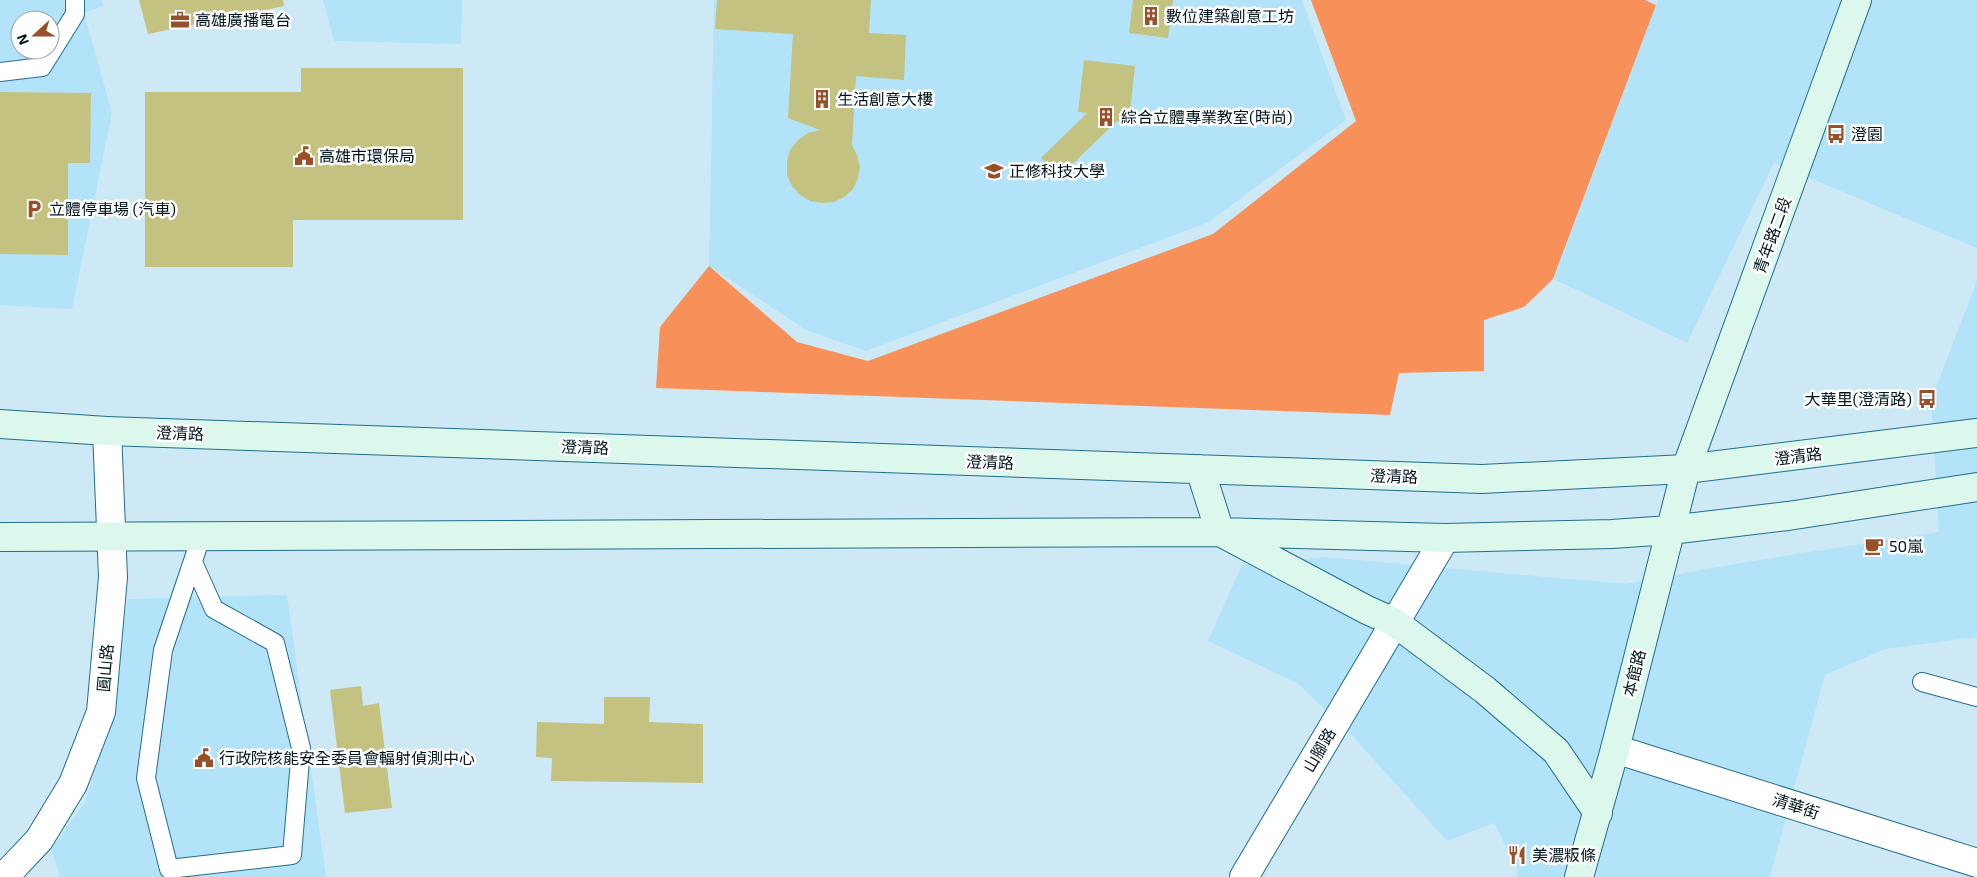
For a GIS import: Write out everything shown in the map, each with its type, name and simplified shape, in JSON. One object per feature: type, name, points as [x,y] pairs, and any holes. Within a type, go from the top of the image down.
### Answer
[{"type":"main road","name":"青年路二段","points":[[1686,469],[1857,0]]},
{"type":"main road","name":"澄清路","points":[[0,424],[107,430],[1482,479],[1686,469],[1977,433]]},
{"type":"main road","points":[[1200,469],[1220,532],[1367,610],[1394,622],[1485,690],[1556,751],[1598,813]]},
{"type":"main road","name":"本館路","points":[[1579,877],[1615,749],[1686,469]]},
{"type":"main road","points":[[0,538],[111,538],[197,550],[1220,532],[1445,538],[1612,534],[1670,530],[1788,516],[1977,487]]},
{"type":"street","name":"圓山路","points":[[4,877],[39,840],[73,784],[101,712],[113,577],[107,430]]},
{"type":"street","name":"山腳路","points":[[1244,877],[1445,538]]},
{"type":"street","name":"清華街","points":[[1615,749],[1968,867]]},
{"type":"lane","points":[[0,72],[42,67],[75,14],[75,0]]},
{"type":"lane","points":[[197,550],[214,609],[275,643],[301,748],[292,855],[169,869],[146,778],[163,650],[197,550]]},
{"type":"lane","points":[[1922,682],[1977,697]]},
{"type":"shaded area","points":[[0,0],[101,0],[103,6],[84,13],[112,113],[72,309],[0,305]]},
{"type":"shaded area","points":[[323,0],[462,0],[461,44],[334,41]]},
{"type":"shaded area","name":"正修科技大學","points":[[714,0],[1302,0],[1346,120],[1209,222],[866,351],[806,330],[709,266]]},
{"type":"shaded area","points":[[1311,0],[1645,0],[1656,5],[1553,279],[1524,307],[1484,320],[1484,371],[1399,373],[1390,415],[656,388],[660,327],[709,266],[797,342],[868,361],[1213,234],[1356,121]]},
{"type":"shaded area","points":[[1658,0],[1977,0],[1977,248],[1774,163],[1687,343],[1554,279]]},
{"type":"shaded area","points":[[1977,281],[1977,637],[1885,649],[1825,675],[1770,877],[1516,877],[1518,870],[1494,823],[1447,841],[1350,733],[1297,683],[1208,641],[1242,565],[1323,557],[1625,584],[1740,563],[1939,532],[1931,400]]},
{"type":"shaded area","name":"行政院核能安全委員會輻射偵測中心","points":[[287,595],[326,877],[60,877],[51,849],[85,802],[113,714],[127,599]]},
{"type":"building","name":"高雄廣播電台","points":[[139,0],[283,0],[284,6],[148,34]]},
{"type":"building","name":"生活創意大樓","points":[[717,0],[871,0],[869,33],[906,35],[904,80],[856,76],[852,145],[860,167],[853,189],[844,197],[834,202],[810,201],[800,195],[792,186],[787,175],[787,162],[790,150],[798,140],[808,133],[820,130],[788,118],[793,34],[715,29]]},
{"type":"building","name":"數位建築創意工坊","points":[[1133,0],[1173,0],[1168,38],[1129,33]]},
{"type":"building","name":"綜合立體專業教室(時尚)","points":[[1084,60],[1135,66],[1129,122],[1117,121],[1059,177],[1041,158],[1087,113],[1078,112]]},
{"type":"building","name":"高雄市環保局","points":[[301,68],[463,68],[463,220],[293,220],[293,267],[145,267],[145,92],[301,92]]},
{"type":"building","name":"立體停車場 (汽車)","points":[[0,92],[91,93],[90,163],[68,163],[68,255],[0,254]]},
{"type":"building","points":[[361,686],[363,706],[379,703],[392,808],[345,813],[330,690]]},
{"type":"building","points":[[604,697],[650,697],[649,722],[703,724],[703,783],[551,781],[552,758],[536,757],[537,722],[604,724]]},
{"type":"place","name":"數位建築創意工坊","points":[[1151,16]]},
{"type":"place","name":"高雄廣播電台","points":[[180,20]]},
{"type":"place","name":"生活創意大樓","points":[[822,99]]},
{"type":"place","name":"綜合立體專業教室(時尚)","points":[[1106,117]]},
{"type":"place","name":"澄園","points":[[1836,134]]},
{"type":"place","name":"高雄市環保局","points":[[304,156]]},
{"type":"place","name":"正修科技大學","points":[[994,171]]},
{"type":"place","name":"立體停車場 (汽車)","points":[[34,209]]},
{"type":"place","name":"大華里(澄清路)","points":[[1927,399]]},
{"type":"place","name":"50嵐","points":[[1874,546]]},
{"type":"place","name":"行政院核能安全委員會輻射偵測中心","points":[[204,758]]},
{"type":"place","name":"美濃粄條","points":[[1517,855]]}]
